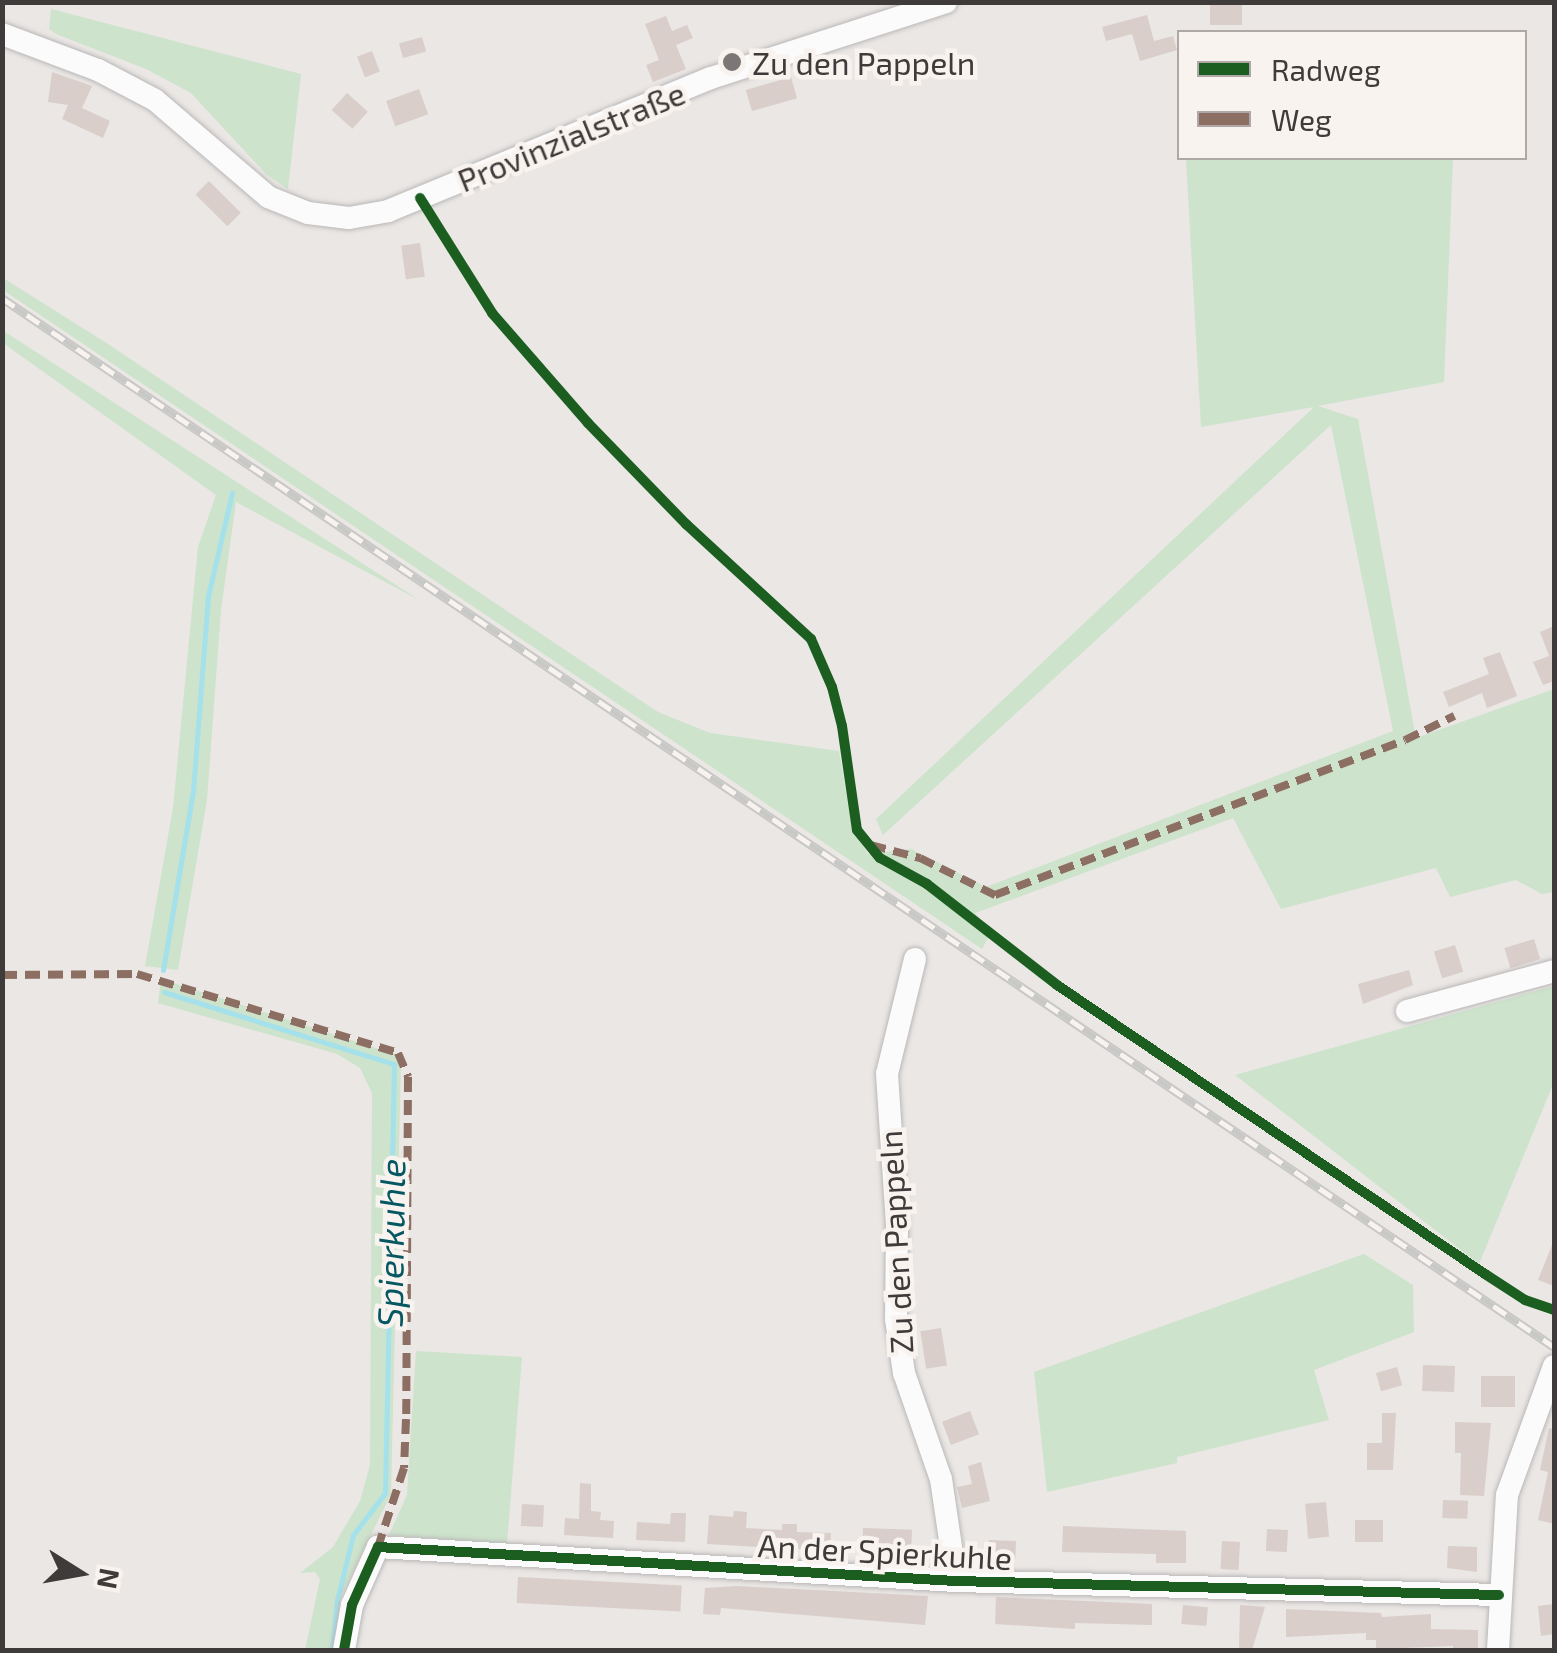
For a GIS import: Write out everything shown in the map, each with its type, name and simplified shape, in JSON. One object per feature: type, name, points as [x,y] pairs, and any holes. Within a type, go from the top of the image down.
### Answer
[{"type":"street","name":"Provinzialstraße","points":[[2,34],[98,70],[155,100],[268,197],[308,213],[349,218],[388,211],[711,78],[946,2]]},
{"type":"street","name":"Zu den Pappeln","points":[[915,959],[887,1074],[896,1225],[896,1320],[904,1373],[942,1479],[956,1580]]},
{"type":"street","points":[[1407,1011],[1554,971]]},
{"type":"street","points":[[1498,1650],[1506,1495],[1554,1366]]},
{"type":"street","name":"An der Spierkuhle","points":[[344,1650],[352,1605],[378,1547],[956,1580],[1500,1596]]},
{"type":"green space","points":[[51,9],[301,74],[288,189],[267,175],[191,93],[146,69],[56,34],[49,29]]},
{"type":"green space","points":[[1186,160],[1453,160],[1444,382],[1318,406],[1358,419],[1416,738],[1554,689],[1554,892],[1542,894],[1516,880],[1450,897],[1436,868],[1281,909],[1233,818],[975,913],[991,933],[982,949],[3,290],[3,278],[658,712],[710,733],[839,751],[852,828],[868,854],[911,849],[986,887],[1393,731],[1331,425],[883,835],[876,819],[1314,407],[1201,427]]},
{"type":"green space","points":[[2,330],[419,600],[236,502],[221,610],[207,800],[178,970],[145,966],[173,808],[198,547],[216,495],[3,343]]},
{"type":"green space","points":[[161,979],[395,1054],[401,1064],[391,1494],[340,1598],[335,1650],[305,1650],[320,1579],[315,1572],[300,1573],[333,1547],[360,1501],[370,1465],[372,1093],[360,1068],[337,1054],[158,1003]]},
{"type":"green space","points":[[1554,986],[1554,1082],[1479,1264],[1235,1075]]},
{"type":"green space","points":[[1364,1254],[1413,1285],[1414,1332],[1314,1370],[1329,1420],[1177,1457],[1177,1463],[1047,1492],[1034,1372]]},
{"type":"green space","points":[[416,1351],[522,1357],[507,1544],[389,1535],[407,1495]]},
{"type":"building","points":[[1210,2],[1242,2],[1242,25],[1210,25]]},
{"type":"building","points":[[1147,15],[1154,41],[1173,36],[1177,50],[1140,61],[1132,34],[1106,41],[1102,27]]},
{"type":"building","points":[[666,16],[672,31],[687,25],[693,38],[676,45],[686,69],[653,82],[646,65],[659,60],[645,24]]},
{"type":"building","points":[[422,37],[426,51],[403,58],[399,44]]},
{"type":"building","points":[[372,51],[380,72],[365,77],[357,57]]},
{"type":"building","points":[[52,72],[92,86],[82,108],[110,121],[103,138],[62,119],[68,105],[48,102]]},
{"type":"building","points":[[791,77],[797,98],[752,111],[746,90]]},
{"type":"building","points":[[419,89],[428,114],[395,126],[386,101]]},
{"type":"building","points":[[347,93],[368,112],[352,129],[332,110]]},
{"type":"building","points":[[209,181],[241,213],[227,226],[196,194]]},
{"type":"building","points":[[420,243],[425,277],[406,279],[401,246]]},
{"type":"building","points":[[1554,626],[1554,681],[1543,685],[1533,662],[1549,656],[1540,632]]},
{"type":"building","points":[[1500,652],[1517,696],[1487,708],[1482,693],[1449,707],[1443,692],[1489,674],[1483,658]]},
{"type":"building","points":[[1534,939],[1540,959],[1510,968],[1504,948]]},
{"type":"building","points":[[1455,945],[1463,972],[1442,978],[1434,951]]},
{"type":"building","points":[[1409,970],[1413,985],[1363,1004],[1358,984]]},
{"type":"building","points":[[1554,1240],[1554,1286],[1538,1280]]},
{"type":"building","points":[[941,1328],[947,1366],[926,1369],[920,1331]]},
{"type":"building","points":[[1423,1365],[1455,1366],[1454,1392],[1422,1391]]},
{"type":"building","points":[[1397,1367],[1402,1385],[1381,1391],[1376,1373]]},
{"type":"building","points":[[1481,1376],[1515,1376],[1515,1407],[1481,1407]]},
{"type":"building","points":[[970,1411],[979,1434],[951,1445],[942,1422]]},
{"type":"building","points":[[1382,1413],[1396,1413],[1393,1470],[1367,1470],[1367,1443],[1382,1443]]},
{"type":"building","points":[[1455,1422],[1491,1423],[1484,1496],[1460,1495],[1461,1453],[1455,1453]]},
{"type":"building","points":[[1549,1428],[1554,1429],[1554,1524],[1538,1520],[1548,1472],[1540,1470]]},
{"type":"building","points":[[981,1462],[990,1501],[962,1508],[957,1487],[972,1484],[968,1466]]},
{"type":"building","points":[[580,1483],[591,1484],[591,1511],[601,1512],[600,1520],[614,1521],[613,1538],[564,1535],[565,1518],[579,1519]]},
{"type":"building","points":[[1443,1500],[1468,1501],[1467,1519],[1442,1518]]},
{"type":"building","points":[[1326,1502],[1329,1537],[1308,1539],[1305,1504]]},
{"type":"building","points":[[522,1504],[544,1505],[543,1527],[521,1526]]},
{"type":"building","points":[[734,1511],[747,1512],[746,1528],[782,1530],[782,1524],[797,1524],[797,1532],[831,1533],[830,1551],[707,1544],[709,1515],[733,1517]]},
{"type":"building","points":[[671,1513],[686,1513],[685,1542],[636,1540],[637,1522],[670,1524]]},
{"type":"building","points":[[1355,1520],[1383,1520],[1383,1542],[1355,1542]]},
{"type":"building","points":[[1063,1526],[1186,1531],[1186,1563],[1156,1563],[1156,1554],[1062,1552]]},
{"type":"building","points":[[863,1528],[912,1530],[911,1548],[862,1546]]},
{"type":"building","points":[[1267,1529],[1288,1530],[1287,1552],[1266,1551]]},
{"type":"building","points":[[989,1540],[1016,1541],[1015,1560],[988,1559]]},
{"type":"building","points":[[1222,1541],[1240,1542],[1239,1570],[1221,1569]]},
{"type":"building","points":[[1448,1546],[1477,1547],[1477,1572],[1447,1568]]},
{"type":"building","points":[[518,1577],[682,1586],[680,1612],[517,1603]]},
{"type":"building","points":[[736,1586],[928,1596],[925,1625],[721,1608],[720,1615],[703,1614],[705,1588]]},
{"type":"building","points":[[996,1597],[1152,1604],[1152,1625],[1075,1623],[1075,1629],[995,1624]]},
{"type":"building","points":[[1554,1604],[1554,1634],[1541,1636],[1538,1606]]},
{"type":"building","points":[[1183,1605],[1208,1607],[1206,1626],[1181,1624]]},
{"type":"building","points":[[1240,1605],[1265,1607],[1252,1650],[1239,1650]]},
{"type":"building","points":[[1286,1609],[1381,1613],[1382,1617],[1431,1614],[1431,1629],[1478,1630],[1478,1650],[1453,1650],[1453,1646],[1376,1649],[1376,1640],[1366,1640],[1366,1633],[1286,1637]]},
{"type":"waterway","name":"Spierkuhle","points":[[163,970],[193,791],[208,596],[232,493]]},
{"type":"waterway","name":"Spierkuhle","points":[[164,992],[394,1064],[385,1493],[353,1535],[337,1600],[332,1650]]},
{"type":"railway","points":[[2,298],[1554,1347]]},
{"type":"marked path","points":[[871,845],[920,858],[995,895],[1405,740],[1454,716]]},
{"type":"marked path","points":[[2,975],[137,974],[398,1053],[408,1077],[406,1419],[404,1468],[378,1547]]},
{"type":"cycle path","points":[[420,198],[492,313],[588,423],[686,524],[811,639],[832,687],[842,726],[857,830],[880,858],[927,884],[1057,985],[1485,1274],[1525,1300],[1554,1310]]},
{"type":"cycle path","points":[[344,1650],[352,1605],[378,1547],[956,1581],[1499,1595]]},
{"type":"place","name":"Zu den Pappeln","points":[[732,62]]}]
